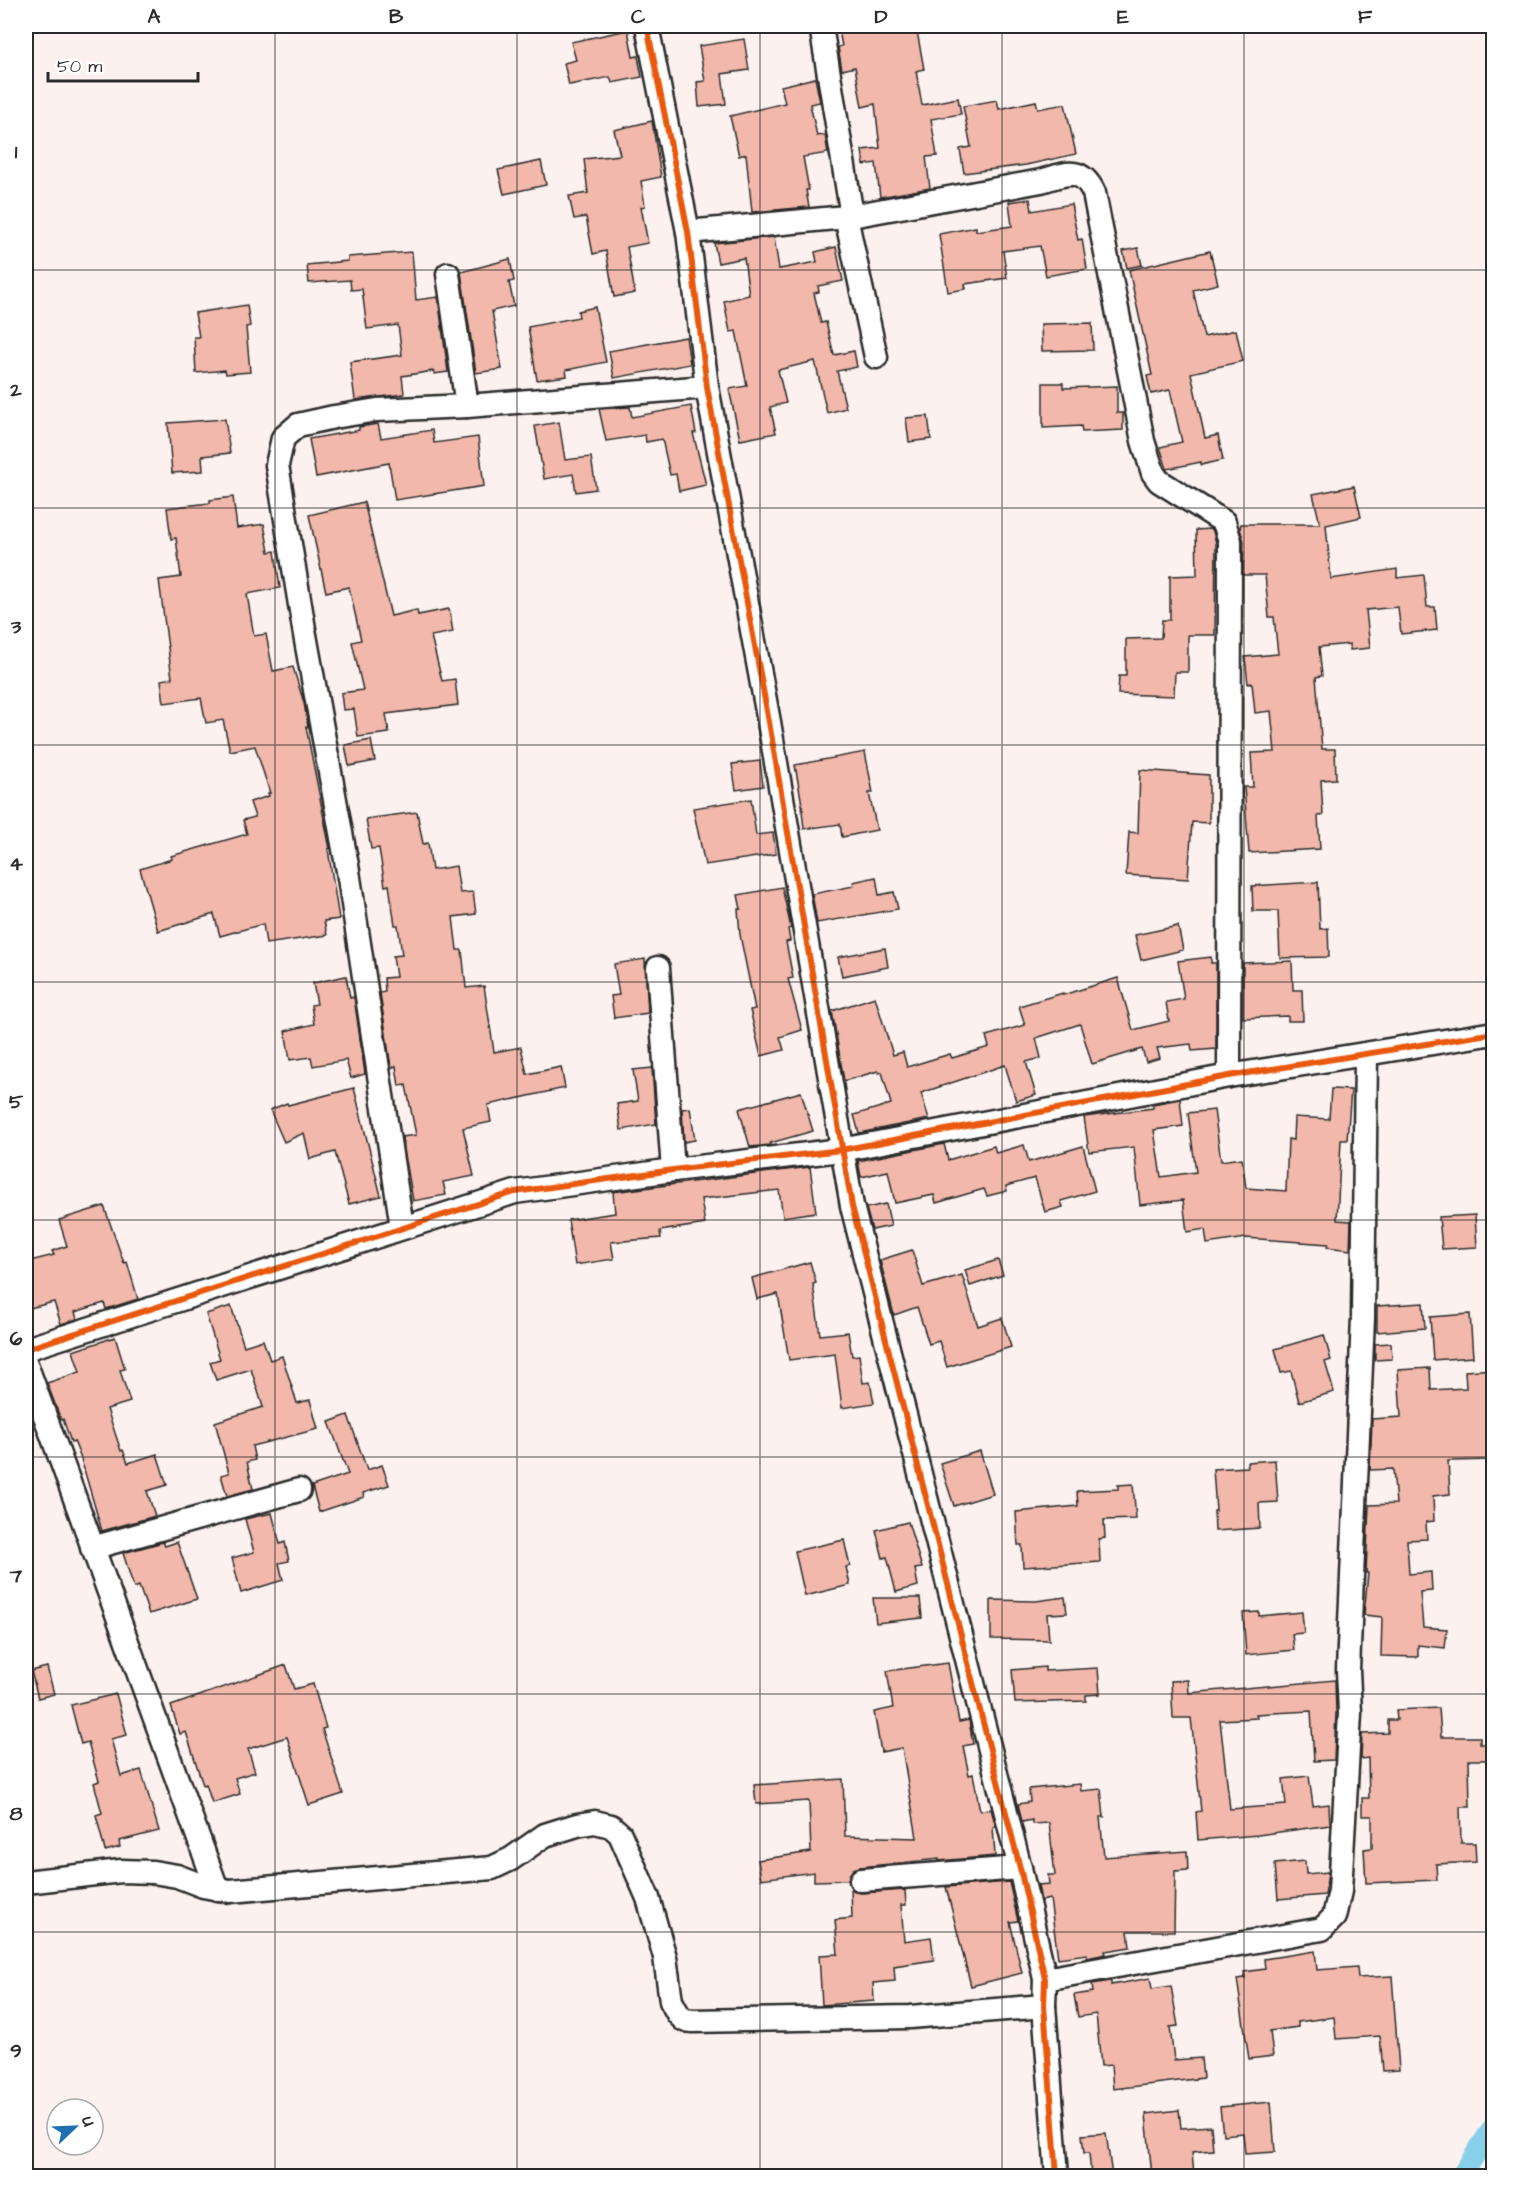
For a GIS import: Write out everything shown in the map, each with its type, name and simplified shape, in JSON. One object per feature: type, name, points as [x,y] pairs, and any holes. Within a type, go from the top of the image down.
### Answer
[{"type":"street","points":[[647,26],[688,232],[707,387],[769,722],[852,1206],[1046,1979],[1044,2006],[1057,2176]]},
{"type":"street","points":[[821,26],[849,217],[876,357]]},
{"type":"street","points":[[688,232],[849,217],[1041,181],[1071,173],[1083,176],[1089,183],[1094,193],[1143,441],[1153,473],[1165,487],[1224,522],[1230,541],[1229,1076]]},
{"type":"street","points":[[448,274],[467,406]]},
{"type":"street","points":[[402,1227],[348,870],[277,465],[283,438],[298,425],[377,410],[467,406],[707,387]]},
{"type":"street","points":[[658,968],[673,1170]]},
{"type":"street","points":[[26,1349],[515,1192],[841,1150],[1229,1076],[1494,1033]]},
{"type":"street","points":[[1046,1979],[1322,1929],[1334,1917],[1340,1891],[1350,1713],[1348,1670],[1363,1318],[1366,1054]]},
{"type":"street","points":[[26,1364],[217,1889]]},
{"type":"street","points":[[92,1548],[299,1490]]},
{"type":"street","points":[[26,1882],[121,1871],[153,1872],[177,1876],[203,1886],[230,1891],[492,1868],[511,1860],[545,1835],[595,1822],[611,1826],[620,1834],[630,1854],[648,1898],[665,1957],[671,2001],[684,2020],[910,2017],[1044,2006]]},
{"type":"street","points":[[861,1880],[1020,1869]]},
{"type":"building","points":[[838,26],[916,26],[924,69],[916,71],[922,105],[958,98],[961,114],[931,119],[937,156],[926,157],[930,188],[880,197],[876,163],[864,165],[862,150],[880,148],[875,104],[862,107],[855,67],[842,70],[838,47],[842,46]]},
{"type":"building","points":[[628,30],[633,57],[638,56],[642,77],[612,83],[610,77],[569,85],[564,63],[576,60],[571,42]]},
{"type":"building","points":[[744,39],[749,70],[722,74],[726,104],[699,107],[697,82],[705,81],[699,46]]},
{"type":"building","points":[[815,78],[820,102],[810,104],[817,136],[825,135],[828,153],[803,157],[809,190],[806,190],[809,207],[752,212],[746,154],[739,156],[730,116],[785,103],[781,86]]},
{"type":"building","points":[[997,100],[999,109],[1036,101],[1038,109],[1065,104],[1076,154],[1026,165],[964,173],[960,149],[971,147],[963,106]]},
{"type":"building","points":[[652,121],[661,177],[641,181],[645,206],[641,207],[648,243],[627,247],[635,293],[614,297],[606,251],[593,254],[586,217],[574,219],[569,196],[588,193],[584,159],[620,155],[614,130]]},
{"type":"building","points":[[541,161],[546,185],[504,194],[498,170]]},
{"type":"building","points":[[1030,199],[1032,211],[1071,204],[1078,240],[1082,239],[1087,269],[1046,276],[1040,246],[1003,251],[1007,278],[965,284],[966,289],[948,292],[939,234],[976,227],[976,231],[1012,226],[1009,202]]},
{"type":"building","points":[[774,237],[779,269],[817,262],[815,252],[836,247],[843,281],[818,286],[819,292],[814,293],[821,323],[826,322],[834,355],[854,351],[857,367],[837,371],[846,408],[827,413],[815,361],[778,370],[786,403],[770,407],[776,433],[740,440],[729,389],[747,386],[736,331],[730,332],[724,301],[749,295],[744,258],[718,263],[714,243]]},
{"type":"building","points":[[1138,248],[1142,265],[1127,268],[1123,251]]},
{"type":"building","points":[[1210,251],[1218,284],[1193,290],[1204,337],[1236,330],[1243,361],[1191,373],[1205,438],[1218,435],[1223,460],[1167,469],[1160,447],[1182,442],[1170,390],[1151,394],[1147,376],[1152,375],[1129,270]]},
{"type":"building","points":[[412,252],[416,300],[438,297],[448,372],[434,374],[434,371],[402,376],[404,394],[355,400],[350,362],[402,355],[398,325],[367,329],[362,289],[351,290],[350,280],[309,283],[307,265],[348,261],[348,257]]},
{"type":"building","points":[[510,259],[514,281],[509,282],[514,306],[492,311],[502,369],[476,373],[461,272]]},
{"type":"building","points":[[247,305],[250,326],[246,327],[250,372],[226,374],[225,370],[196,373],[194,337],[199,337],[195,313]]},
{"type":"building","points":[[595,307],[606,362],[566,370],[567,376],[537,380],[528,327],[579,317],[578,311]]},
{"type":"building","points":[[1092,323],[1093,350],[1042,351],[1041,324]]},
{"type":"building","points":[[686,337],[690,364],[614,378],[609,351]]},
{"type":"building","points":[[1043,383],[1063,383],[1063,388],[1117,386],[1117,413],[1123,413],[1123,430],[1082,432],[1081,426],[1043,428]]},
{"type":"building","points":[[691,406],[696,433],[693,433],[706,485],[679,491],[676,474],[670,475],[662,439],[646,442],[645,435],[606,441],[599,409],[630,407],[632,417]]},
{"type":"building","points":[[928,416],[931,439],[909,442],[906,418]]},
{"type":"building","points":[[225,419],[230,453],[202,456],[203,471],[172,473],[168,423]]},
{"type":"building","points":[[559,422],[565,460],[591,457],[596,489],[576,492],[573,474],[544,479],[535,426]]},
{"type":"building","points":[[378,424],[381,438],[432,430],[434,443],[478,437],[484,486],[395,500],[389,463],[316,477],[309,439],[359,430],[359,427]]},
{"type":"building","points":[[1354,486],[1361,517],[1326,525],[1331,579],[1397,569],[1397,578],[1424,575],[1427,607],[1435,607],[1437,630],[1401,634],[1398,607],[1366,610],[1370,648],[1350,650],[1350,644],[1319,647],[1322,676],[1316,677],[1322,749],[1335,749],[1336,779],[1321,780],[1323,815],[1318,816],[1320,849],[1249,853],[1244,787],[1253,787],[1251,753],[1275,752],[1271,711],[1255,713],[1252,683],[1248,684],[1245,657],[1278,654],[1274,617],[1269,617],[1265,575],[1243,575],[1244,541],[1240,529],[1241,524],[1320,524],[1313,494]]},
{"type":"building","points":[[233,497],[237,528],[264,524],[269,552],[275,551],[280,588],[247,594],[254,636],[266,634],[273,671],[293,667],[304,703],[308,727],[306,727],[330,849],[328,849],[339,919],[324,921],[327,935],[266,944],[263,924],[220,936],[214,914],[158,931],[140,869],[172,859],[171,856],[247,834],[243,820],[255,817],[250,802],[269,796],[268,793],[270,793],[255,746],[230,751],[223,720],[206,723],[201,698],[164,703],[161,680],[172,678],[159,580],[181,577],[176,538],[171,539],[167,508],[210,503],[210,500]]},
{"type":"building","points":[[364,502],[391,616],[417,610],[418,615],[449,609],[453,632],[431,636],[442,681],[455,679],[458,705],[386,714],[389,733],[358,737],[354,709],[343,710],[341,693],[363,690],[352,642],[361,640],[349,587],[326,592],[309,515]]},
{"type":"building","points":[[1210,529],[1213,531],[1216,543],[1215,635],[1188,635],[1188,672],[1175,672],[1174,696],[1118,694],[1119,676],[1126,676],[1126,639],[1161,638],[1162,620],[1170,620],[1170,576],[1197,575],[1196,530]]},
{"type":"building","points":[[371,740],[375,761],[349,766],[345,745]]},
{"type":"building","points":[[865,752],[873,793],[869,793],[877,830],[842,837],[840,824],[804,829],[795,765]]},
{"type":"building","points":[[760,761],[763,786],[736,790],[732,764]]},
{"type":"building","points":[[1140,770],[1209,775],[1209,823],[1192,822],[1188,879],[1126,875],[1129,832],[1138,833]]},
{"type":"building","points":[[751,799],[756,835],[773,833],[776,854],[705,865],[693,808]]},
{"type":"building","points":[[417,812],[423,844],[428,843],[432,870],[456,866],[460,893],[473,892],[476,914],[453,917],[457,950],[462,950],[466,988],[484,986],[494,1052],[521,1047],[527,1074],[561,1067],[565,1088],[488,1105],[491,1122],[463,1128],[474,1176],[443,1182],[446,1195],[413,1201],[402,1137],[416,1135],[406,1085],[399,1086],[396,1066],[391,1068],[380,993],[385,992],[384,978],[396,977],[393,956],[402,955],[389,885],[385,886],[379,848],[371,849],[366,819]]},
{"type":"building","points":[[876,877],[879,895],[894,892],[898,909],[817,923],[812,894],[854,886],[853,882]]},
{"type":"building","points":[[1318,882],[1320,929],[1328,928],[1329,957],[1280,958],[1278,911],[1253,911],[1252,886]]},
{"type":"building","points":[[782,887],[791,928],[788,929],[790,941],[786,942],[793,978],[788,979],[802,1030],[780,1037],[784,1050],[761,1056],[750,1010],[755,1009],[740,935],[738,909],[741,909],[738,895]]},
{"type":"building","points":[[1178,926],[1183,950],[1141,960],[1135,935]]},
{"type":"building","points":[[885,948],[888,967],[842,976],[838,957]]},
{"type":"building","points":[[1211,957],[1211,963],[1216,963],[1216,1049],[1192,1051],[1191,1044],[1157,1048],[1160,1058],[1146,1062],[1142,1049],[1092,1064],[1080,1024],[1036,1038],[1041,1058],[1026,1062],[1036,1095],[1016,1101],[1005,1065],[921,1093],[929,1119],[859,1133],[854,1115],[891,1104],[882,1072],[878,1071],[844,1081],[832,1011],[875,997],[893,1055],[903,1052],[907,1067],[950,1054],[952,1058],[989,1047],[986,1036],[1025,1025],[1019,1006],[1118,978],[1133,1030],[1169,1021],[1166,1002],[1184,999],[1178,961]]},
{"type":"building","points":[[645,959],[648,1013],[614,1018],[611,996],[619,995],[614,964]]},
{"type":"building","points":[[1292,961],[1293,990],[1302,990],[1303,1021],[1288,1021],[1288,1016],[1243,1018],[1243,963]]},
{"type":"building","points":[[346,976],[350,998],[354,997],[365,1074],[351,1078],[346,1060],[313,1066],[311,1057],[290,1060],[285,1031],[314,1024],[311,1005],[317,1004],[313,983]]},
{"type":"building","points":[[652,1068],[656,1124],[621,1130],[617,1104],[638,1101],[633,1070]]},
{"type":"building","points":[[354,1088],[381,1196],[349,1204],[335,1152],[310,1159],[304,1133],[284,1142],[270,1110],[287,1103],[288,1105]]},
{"type":"building","points":[[1331,1089],[1351,1090],[1347,1140],[1341,1140],[1337,1220],[1351,1221],[1350,1250],[1327,1247],[1328,1244],[1246,1238],[1207,1244],[1205,1229],[1187,1232],[1183,1200],[1140,1205],[1134,1147],[1089,1152],[1084,1117],[1153,1108],[1153,1104],[1180,1099],[1183,1126],[1154,1130],[1161,1177],[1196,1172],[1188,1113],[1214,1110],[1221,1161],[1242,1158],[1246,1188],[1286,1191],[1288,1139],[1293,1140],[1294,1117],[1329,1119]]},
{"type":"building","points":[[801,1092],[813,1131],[770,1143],[770,1145],[750,1147],[739,1109]]},
{"type":"building","points":[[690,1108],[695,1140],[684,1142],[682,1109]]},
{"type":"building","points":[[944,1144],[948,1160],[994,1146],[996,1153],[1024,1145],[1029,1162],[1083,1146],[1095,1191],[1061,1201],[1063,1207],[1045,1212],[1035,1178],[1006,1186],[1007,1191],[987,1196],[984,1189],[936,1203],[934,1195],[895,1203],[888,1171],[861,1177],[858,1161]]},
{"type":"building","points":[[810,1167],[816,1212],[783,1217],[779,1190],[701,1199],[705,1224],[660,1231],[661,1238],[611,1242],[614,1259],[575,1265],[568,1220],[615,1213],[613,1192]]},
{"type":"building","points":[[886,1204],[891,1226],[872,1230],[866,1208]]},
{"type":"building","points":[[104,1206],[124,1263],[127,1262],[138,1299],[106,1309],[104,1303],[75,1312],[77,1319],[61,1324],[54,1302],[26,1309],[26,1262],[54,1255],[52,1251],[67,1246],[59,1220]]},
{"type":"building","points":[[1475,1215],[1477,1247],[1442,1249],[1439,1217]]},
{"type":"building","points":[[912,1250],[923,1286],[962,1275],[978,1326],[1002,1318],[1011,1347],[947,1367],[939,1341],[929,1344],[917,1307],[894,1315],[880,1260]]},
{"type":"building","points":[[998,1260],[1003,1275],[970,1286],[965,1270]]},
{"type":"building","points":[[810,1262],[816,1283],[813,1284],[820,1335],[848,1332],[852,1356],[859,1355],[863,1383],[870,1382],[874,1403],[842,1408],[835,1354],[789,1360],[778,1294],[757,1299],[752,1278]]},
{"type":"building","points":[[1423,1303],[1425,1328],[1377,1332],[1377,1306]]},
{"type":"building","points":[[231,1306],[244,1346],[263,1340],[270,1360],[282,1356],[297,1403],[310,1400],[318,1429],[252,1446],[255,1460],[247,1462],[253,1489],[227,1496],[221,1475],[229,1473],[215,1422],[263,1407],[251,1369],[216,1380],[210,1362],[220,1359],[206,1314]]},
{"type":"building","points":[[1470,1314],[1473,1357],[1433,1360],[1430,1317]]},
{"type":"building","points":[[1324,1335],[1331,1360],[1325,1362],[1334,1392],[1299,1402],[1291,1371],[1281,1373],[1275,1349]]},
{"type":"building","points":[[115,1337],[125,1369],[120,1370],[130,1402],[107,1409],[121,1451],[123,1450],[128,1463],[157,1454],[167,1485],[147,1491],[155,1516],[102,1531],[81,1459],[74,1441],[71,1442],[63,1419],[61,1420],[47,1383],[80,1372],[73,1351]]},
{"type":"building","points":[[1391,1343],[1392,1359],[1375,1360],[1375,1344]]},
{"type":"building","points":[[1430,1368],[1431,1390],[1466,1388],[1465,1371],[1494,1369],[1493,1460],[1448,1461],[1450,1494],[1433,1496],[1434,1521],[1426,1522],[1427,1539],[1407,1540],[1409,1574],[1431,1572],[1432,1591],[1420,1592],[1423,1627],[1447,1629],[1445,1648],[1418,1645],[1418,1657],[1381,1656],[1382,1617],[1364,1615],[1368,1573],[1366,1573],[1369,1505],[1396,1504],[1393,1469],[1370,1470],[1372,1419],[1401,1417],[1398,1370]]},
{"type":"building","points":[[348,1415],[367,1470],[382,1465],[389,1485],[363,1493],[364,1497],[319,1512],[312,1486],[348,1474],[329,1422]]},
{"type":"building","points":[[980,1451],[993,1494],[954,1506],[940,1463]]},
{"type":"building","points":[[1275,1460],[1278,1502],[1259,1503],[1260,1528],[1215,1531],[1213,1469],[1248,1467],[1247,1462]]},
{"type":"building","points":[[1133,1484],[1136,1519],[1104,1520],[1105,1538],[1099,1539],[1100,1562],[1023,1567],[1022,1545],[1018,1545],[1016,1512],[1078,1506],[1077,1491],[1118,1489],[1118,1485]]},
{"type":"building","points":[[272,1513],[280,1544],[285,1542],[289,1561],[279,1563],[283,1580],[241,1593],[232,1558],[254,1552],[245,1519]]},
{"type":"building","points":[[908,1522],[922,1568],[915,1569],[918,1586],[896,1592],[887,1557],[883,1558],[876,1530]]},
{"type":"building","points":[[844,1540],[850,1566],[846,1567],[850,1585],[805,1596],[795,1551]]},
{"type":"building","points":[[163,1542],[165,1546],[177,1542],[197,1599],[149,1614],[139,1586],[134,1588],[123,1553]]},
{"type":"building","points":[[1065,1597],[1067,1613],[1047,1614],[1049,1640],[991,1639],[991,1600],[1036,1601]]},
{"type":"building","points":[[873,1598],[920,1598],[922,1618],[876,1623]]},
{"type":"building","points":[[1259,1612],[1259,1616],[1302,1612],[1304,1633],[1292,1634],[1294,1650],[1246,1655],[1243,1613]]},
{"type":"building","points":[[948,1663],[959,1722],[969,1720],[973,1744],[963,1746],[969,1775],[973,1774],[980,1811],[991,1809],[996,1827],[993,1827],[995,1856],[860,1867],[853,1869],[848,1880],[814,1881],[814,1872],[761,1879],[758,1860],[811,1852],[809,1801],[756,1804],[754,1785],[843,1779],[845,1836],[917,1838],[902,1748],[881,1752],[874,1712],[893,1708],[887,1671]]},
{"type":"building","points":[[286,1665],[294,1689],[313,1684],[326,1728],[322,1729],[343,1794],[309,1805],[287,1737],[248,1749],[255,1772],[235,1778],[240,1794],[212,1803],[206,1784],[203,1785],[186,1732],[180,1734],[171,1706]]},
{"type":"building","points":[[47,1667],[54,1694],[38,1698],[31,1671]]},
{"type":"building","points":[[1045,1667],[1045,1671],[1098,1668],[1100,1694],[1086,1695],[1086,1701],[1015,1703],[1012,1670]]},
{"type":"building","points":[[1188,1680],[1189,1693],[1335,1680],[1334,1760],[1314,1761],[1311,1711],[1256,1714],[1257,1718],[1220,1720],[1230,1809],[1286,1805],[1283,1779],[1309,1776],[1313,1806],[1329,1804],[1330,1825],[1258,1835],[1198,1840],[1196,1812],[1201,1811],[1191,1718],[1173,1718],[1171,1681]]},
{"type":"building","points":[[116,1694],[127,1735],[111,1739],[121,1776],[141,1770],[159,1831],[119,1841],[120,1847],[105,1851],[96,1815],[102,1813],[94,1783],[99,1781],[88,1742],[81,1744],[71,1705]]},
{"type":"building","points":[[1439,1708],[1441,1737],[1480,1737],[1480,1744],[1494,1744],[1494,1760],[1469,1760],[1470,1807],[1460,1807],[1461,1843],[1475,1843],[1476,1862],[1436,1864],[1437,1880],[1366,1883],[1364,1849],[1372,1848],[1372,1816],[1362,1816],[1362,1798],[1369,1798],[1368,1758],[1361,1759],[1362,1734],[1388,1733],[1388,1720],[1397,1720],[1396,1710]]},
{"type":"building","points":[[1080,1784],[1081,1791],[1101,1789],[1104,1817],[1100,1817],[1104,1857],[1187,1851],[1188,1870],[1175,1871],[1174,1931],[1128,1931],[1130,1947],[1105,1951],[1106,1954],[1087,1958],[1087,1954],[1058,1958],[1050,1899],[1041,1901],[1038,1885],[1049,1884],[1048,1875],[1055,1875],[1049,1823],[1032,1824],[1032,1820],[1022,1822],[1018,1804],[1030,1802],[1029,1789]]},
{"type":"building","points":[[1305,1861],[1306,1874],[1328,1872],[1325,1895],[1278,1899],[1275,1864]]},
{"type":"building","points":[[1009,1882],[1018,1921],[1010,1922],[1022,1973],[971,1986],[946,1887]]},
{"type":"building","points":[[851,1888],[862,1893],[905,1890],[906,1905],[901,1905],[904,1941],[931,1937],[934,1960],[894,1966],[895,1981],[873,1983],[874,2001],[822,2005],[819,1955],[838,1954],[835,1920],[852,1918]]},
{"type":"building","points":[[1315,1951],[1317,1970],[1357,1967],[1358,1978],[1392,1976],[1399,2070],[1383,2071],[1380,2036],[1336,2039],[1334,2017],[1298,2022],[1298,2027],[1270,2031],[1273,2056],[1249,2059],[1237,1979],[1245,1978],[1244,1972],[1265,1969],[1264,1959]]},
{"type":"building","points":[[1150,1978],[1152,1989],[1171,1986],[1178,2026],[1170,2027],[1174,2060],[1201,2058],[1203,2078],[1113,2089],[1111,2065],[1101,2066],[1096,2014],[1078,2017],[1074,1995],[1093,1992],[1092,1984],[1111,1981],[1111,1985]]},
{"type":"building","points":[[1271,2102],[1275,2152],[1245,2154],[1243,2133],[1223,2135],[1220,2107]]},
{"type":"building","points":[[1179,2110],[1181,2128],[1211,2126],[1213,2150],[1192,2152],[1194,2176],[1152,2176],[1146,2114]]},
{"type":"building","points":[[1106,2133],[1112,2176],[1091,2176],[1089,2153],[1084,2153],[1082,2135]]},
{"type":"waterway","points":[[1461,2176],[1494,2126]]},
{"type":"cycle path","points":[[647,26],[688,232],[707,387],[769,722],[852,1206],[1020,1868],[1045,1979],[1044,2006],[1057,2176]]},
{"type":"cycle path","points":[[26,1349],[515,1192],[841,1150],[1229,1076],[1494,1033]]}]
